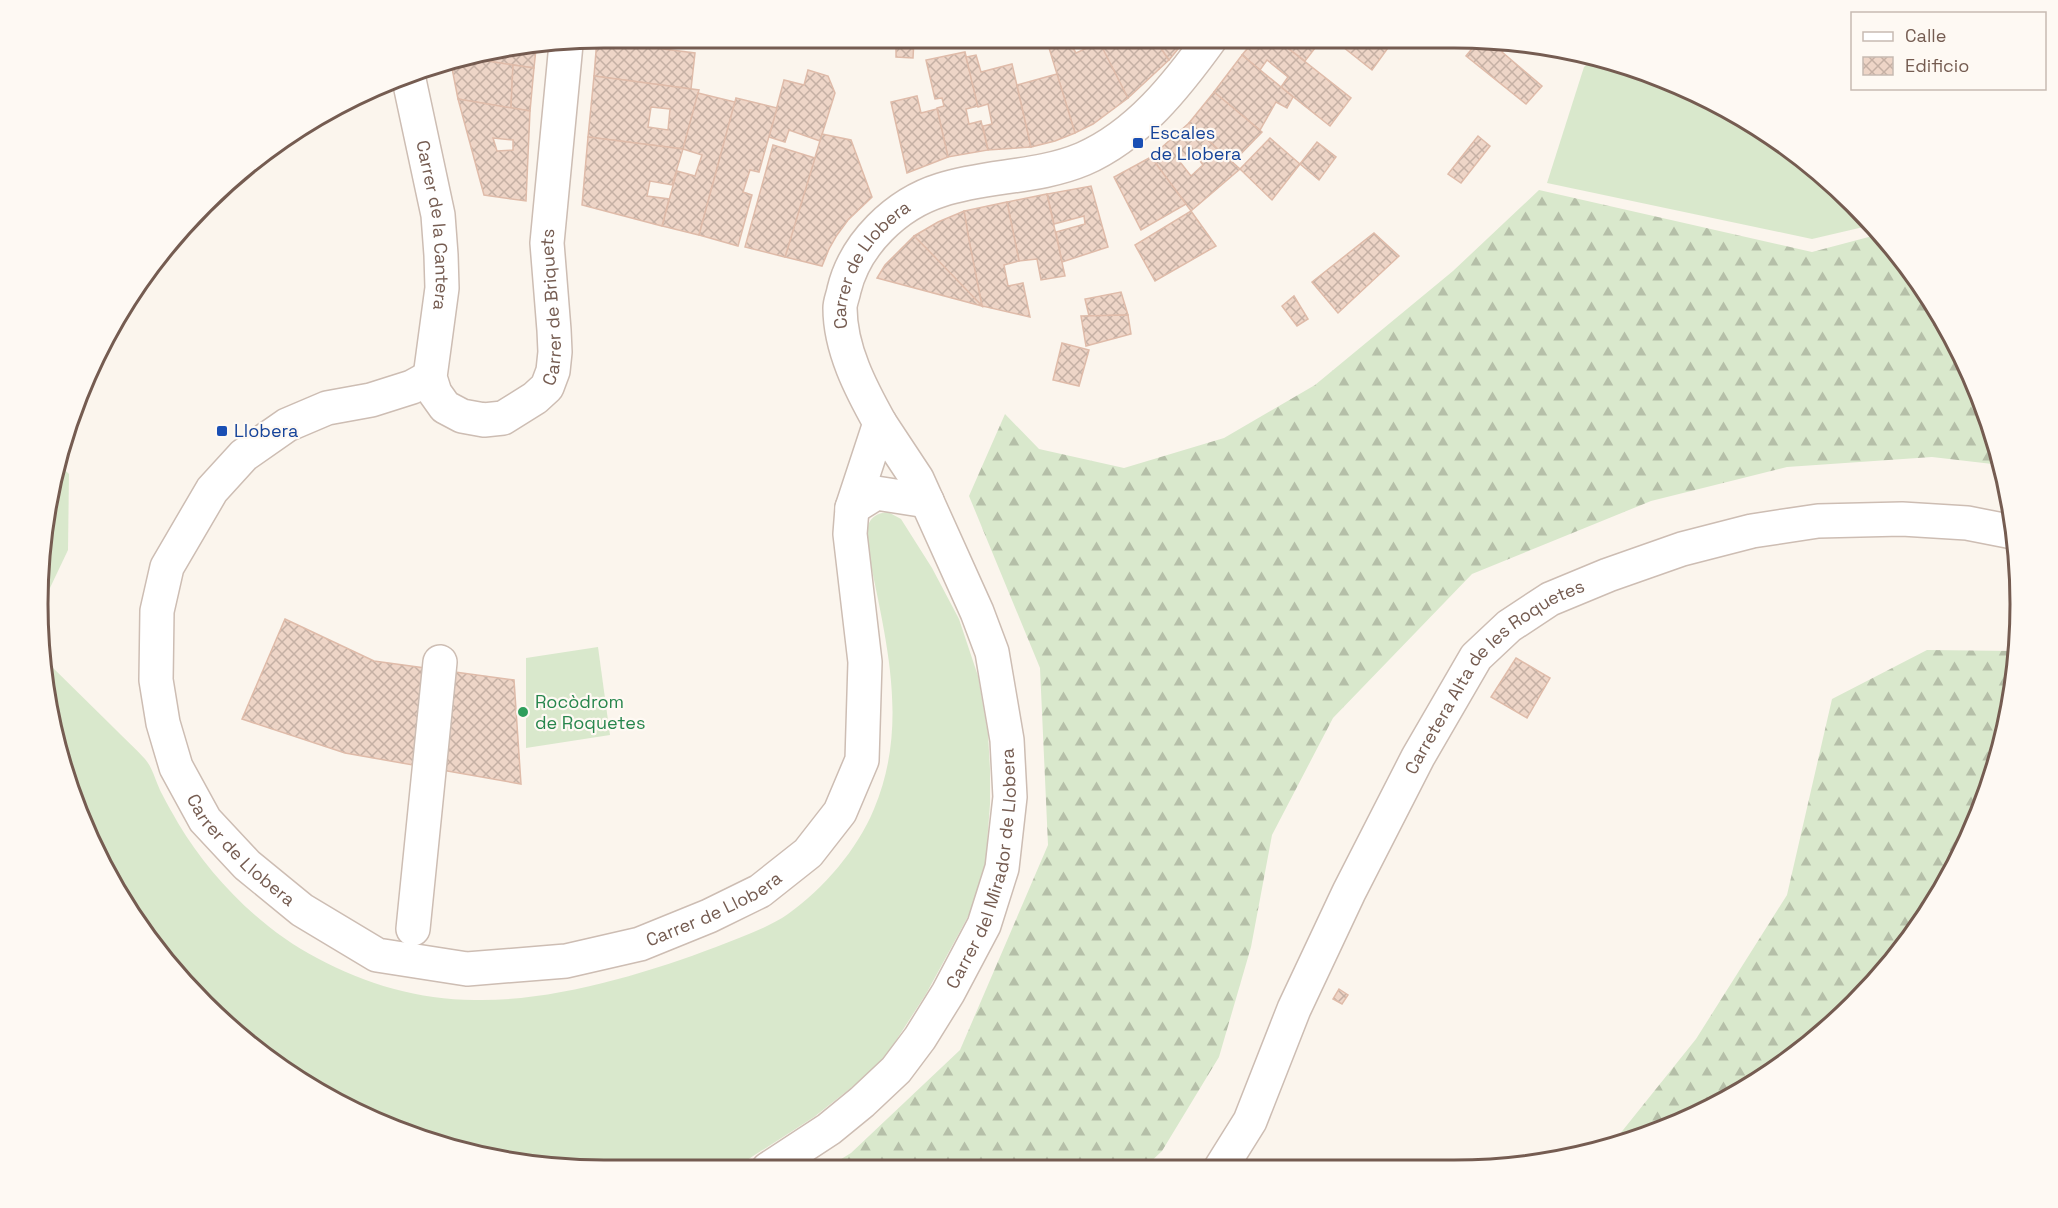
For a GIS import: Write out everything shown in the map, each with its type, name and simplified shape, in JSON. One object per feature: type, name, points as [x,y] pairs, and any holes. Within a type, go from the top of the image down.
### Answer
[{"type":"street","name":"Carrer de Llobera","points":[[430,377],[412,387],[371,400],[327,408],[287,425],[244,455],[212,490],[167,567],[158,611],[156,680],[163,723],[176,767],[206,820],[247,865],[302,910],[377,955],[467,969],[566,961],[640,944],[709,916],[760,891],[808,853],[840,812],[862,760],[865,662],[850,534],[852,508],[880,423],[854,369],[845,343],[840,307],[848,276],[862,251],[884,223],[913,202],[941,190],[1054,169],[1084,158],[1109,145],[1157,105],[1190,68],[1204,48]]},
{"type":"street","name":"Carrer de Briquets","points":[[430,377],[435,393],[445,407],[462,416],[484,420],[503,418],[517,411],[547,387],[553,371],[555,352],[547,243],[565,49]]},
{"type":"street","name":"Carrer de la Cantera","points":[[410,83],[438,215],[441,255],[442,288],[430,377]]},
{"type":"street","name":"Carrer del Mirador de Llobera","points":[[782,1160],[829,1129],[862,1102],[896,1070],[921,1038],[984,925],[1002,868],[1010,797],[1007,740],[992,652],[977,612],[917,479],[880,423]]},
{"type":"street","points":[[852,508],[876,493],[927,501]]},
{"type":"street","name":"Carretera Alta de les Roquetes","points":[[1226,1160],[1250,1121],[1294,1009],[1349,892],[1418,756],[1476,657],[1509,626],[1550,599],[1608,576],[1682,549],[1752,531],[1818,521],[1902,519],[1967,524],[2005,531]]},
{"type":"street","points":[[413,929],[440,662]]},
{"type":"green space","points":[[1587,65],[1598,67],[1667,90],[1732,122],[1763,142],[1821,186],[1863,227],[1812,239],[1547,183],[1584,67]]},
{"type":"green space","points":[[1539,190],[1812,252],[1871,236],[1916,295],[1953,358],[1968,391],[1992,464],[1932,457],[1787,467],[1651,501],[1472,574],[1333,718],[1272,835],[1251,947],[1219,1057],[1162,1151],[1152,1160],[840,1160],[851,1153],[960,1050],[1048,845],[1040,668],[969,496],[1005,414],[1039,449],[1124,468],[1224,438],[1315,385],[1453,271]]},
{"type":"green space","points":[[65,470],[69,474],[68,550],[48,591],[53,531]]},
{"type":"green space","points":[[888,512],[901,519],[932,568],[959,619],[978,676],[988,734],[990,769],[985,870],[976,901],[964,924],[926,994],[884,1059],[814,1117],[747,1160],[604,1160],[531,1155],[460,1141],[391,1118],[358,1103],[326,1086],[266,1045],[237,1022],[186,971],[142,913],[122,882],[90,817],[67,748],[52,667],[145,759],[191,843],[205,863],[238,900],[296,946],[354,976],[393,989],[433,997],[474,1000],[534,996],[629,976],[744,936],[788,914],[827,880],[849,853],[867,824],[885,776],[891,743],[893,710],[891,677],[867,545],[869,523],[881,513]]},
{"type":"green space","points":[[598,647],[610,735],[526,748],[526,658]]},
{"type":"green space","points":[[1927,650],[2008,651],[1991,748],[1968,817],[1936,882],[1916,913],[1872,971],[1821,1022],[1763,1066],[1700,1103],[1667,1118],[1620,1134],[1696,1039],[1787,895],[1832,699]]},
{"type":"building","points":[[596,48],[656,48],[695,53],[691,89],[594,76]]},
{"type":"building","points":[[896,48],[914,48],[913,58],[896,57]]},
{"type":"building","points":[[1049,48],[1073,48],[1076,53],[1087,48],[1103,48],[1128,98],[1093,124],[1075,133]]},
{"type":"building","points":[[1103,48],[1161,48],[1169,60],[1128,98]]},
{"type":"building","points":[[1161,48],[1179,48],[1169,60]]},
{"type":"building","points":[[1248,48],[1288,48],[1351,98],[1330,126],[1281,87],[1288,77],[1267,60],[1260,70],[1242,55]]},
{"type":"building","points":[[1288,48],[1315,48],[1305,61]]},
{"type":"building","points":[[1344,48],[1388,48],[1372,70]]},
{"type":"building","points":[[1472,49],[1504,50],[1502,52],[1542,86],[1526,104],[1466,56]]},
{"type":"building","points":[[536,52],[534,68],[487,61]]},
{"type":"building","points":[[965,52],[978,106],[966,109],[969,124],[981,121],[988,150],[948,157],[937,108],[944,106],[942,98],[935,99],[926,60]]},
{"type":"building","points":[[976,55],[981,72],[1012,64],[1031,147],[988,150],[983,126],[992,124],[988,104],[978,107],[966,57]]},
{"type":"building","points":[[1242,55],[1293,97],[1287,108],[1276,102],[1260,130],[1214,92]]},
{"type":"building","points":[[487,61],[513,65],[511,108],[458,99],[452,69]]},
{"type":"building","points":[[513,65],[534,68],[530,111],[511,108]]},
{"type":"building","points":[[808,70],[828,76],[835,93],[820,141],[789,130],[785,142],[769,137],[784,80],[804,85]]},
{"type":"building","points":[[1057,74],[1075,133],[1031,147],[1017,85]]},
{"type":"building","points":[[594,76],[699,90],[683,149],[588,137]],"holes":[[[651,107],[670,109],[668,130],[648,127]]]},
{"type":"building","points":[[1214,92],[1262,132],[1232,163],[1189,123]]},
{"type":"building","points":[[698,93],[735,102],[699,235],[662,226],[677,171],[695,176],[702,155],[683,149]]},
{"type":"building","points":[[917,96],[921,113],[937,109],[948,157],[907,173],[891,102]]},
{"type":"building","points":[[736,98],[777,108],[759,172],[750,170],[743,192],[752,195],[738,246],[699,235]]},
{"type":"building","points":[[458,99],[530,111],[526,201],[484,195]],"holes":[[[493,138],[513,140],[513,150],[497,151]]]},
{"type":"building","points":[[1189,123],[1240,169],[1191,211],[1151,157]],"holes":[[[1193,151],[1203,165],[1191,176],[1180,162]]]},
{"type":"building","points":[[822,134],[851,140],[872,197],[848,220],[837,235],[822,266],[785,257]]},
{"type":"building","points":[[1478,136],[1490,146],[1461,183],[1448,174]]},
{"type":"building","points":[[588,137],[683,149],[672,185],[650,181],[647,196],[669,199],[662,226],[582,205]]},
{"type":"building","points":[[1270,138],[1300,164],[1272,200],[1240,169]]},
{"type":"building","points":[[1317,142],[1336,157],[1319,180],[1300,164]]},
{"type":"building","points":[[773,145],[815,158],[785,257],[745,247]]},
{"type":"building","points":[[1151,157],[1186,204],[1141,230],[1114,177]]},
{"type":"building","points":[[1091,186],[1108,247],[1062,262],[1056,232],[1085,224],[1084,216],[1054,224],[1047,194]]},
{"type":"building","points":[[1047,194],[1065,276],[1041,280],[1037,259],[1019,261],[1007,202]]},
{"type":"building","points":[[1007,202],[1019,261],[1004,265],[1008,286],[1023,283],[1030,317],[982,306],[964,211]]},
{"type":"building","points":[[964,211],[969,240],[982,306],[914,236]]},
{"type":"building","points":[[1191,211],[1216,246],[1155,281],[1135,245]]},
{"type":"building","points":[[1374,233],[1399,256],[1338,313],[1312,282]]},
{"type":"building","points":[[914,236],[982,306],[877,278],[885,265]]},
{"type":"building","points":[[1121,292],[1128,315],[1089,316],[1085,299]]},
{"type":"building","points":[[1294,296],[1308,319],[1297,326],[1282,306]]},
{"type":"building","points":[[1128,315],[1131,334],[1086,346],[1081,316]]},
{"type":"building","points":[[1062,343],[1089,350],[1079,386],[1053,380]]},
{"type":"building","points":[[285,619],[374,661],[514,680],[521,784],[345,753],[242,719]]},
{"type":"building","points":[[1516,658],[1550,678],[1527,718],[1491,697]]},
{"type":"building","points":[[1339,989],[1348,995],[1342,1004],[1333,999]]},
{"type":"place","name":"Escales de Llobera","points":[[1138,143]]},
{"type":"place","name":"Llobera","points":[[222,431]]},
{"type":"place","name":"Rocòdrom de Roquetes","points":[[523,712]]}]
